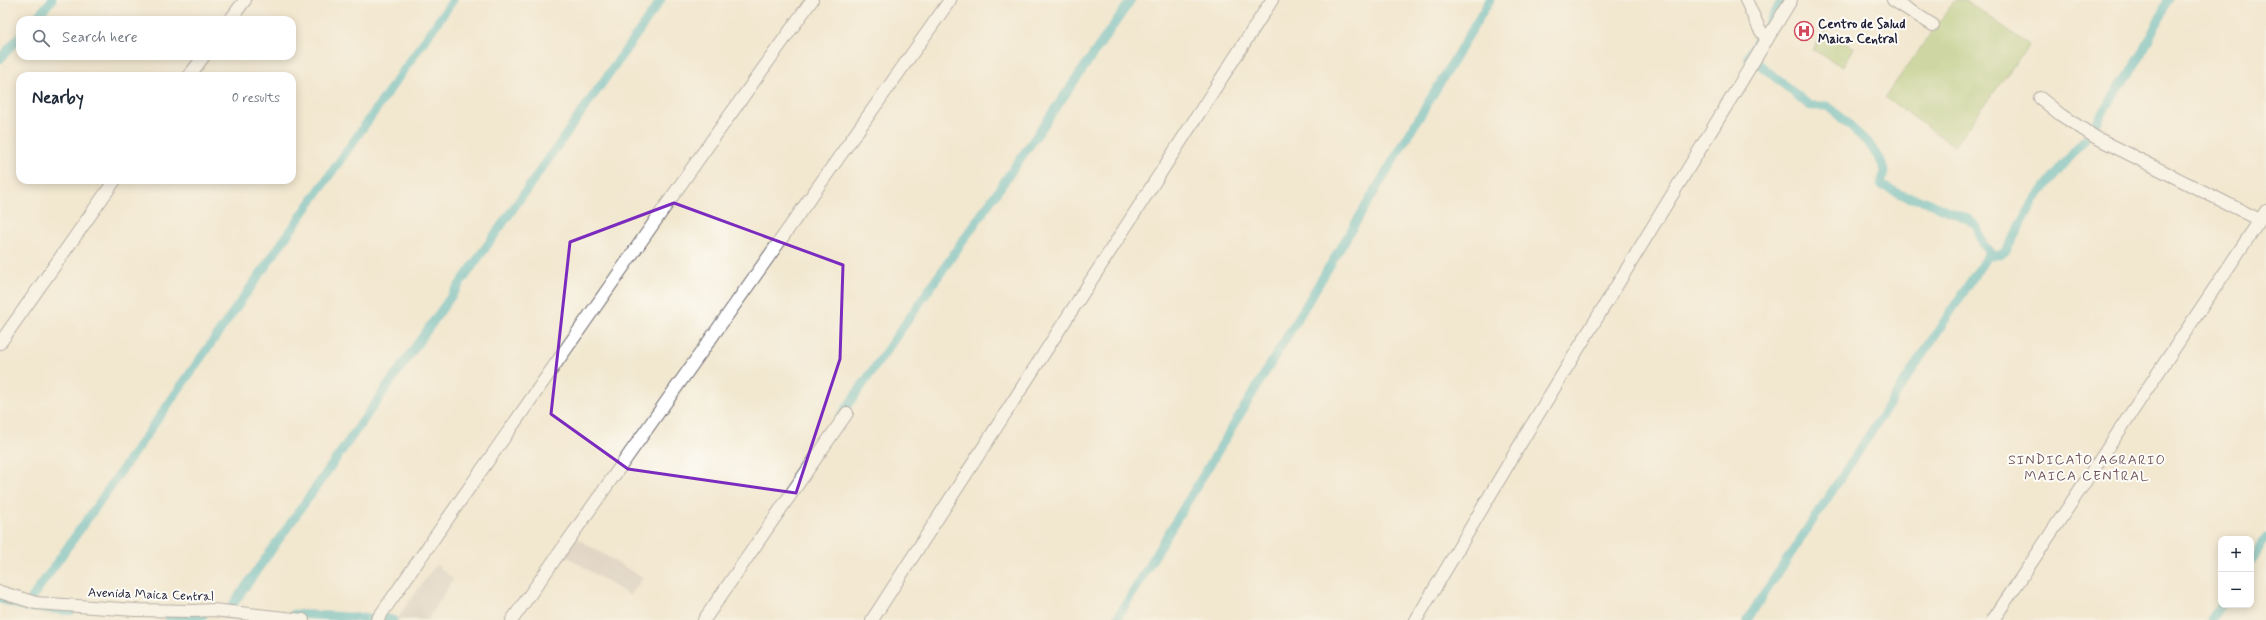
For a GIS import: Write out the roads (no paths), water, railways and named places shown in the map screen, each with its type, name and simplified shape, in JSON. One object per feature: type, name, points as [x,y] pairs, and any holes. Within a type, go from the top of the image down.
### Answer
[{"type":"street","points":[[233,16],[245,0]]},
{"type":"street","points":[[377,620],[695,164],[812,0]]},
{"type":"street","points":[[512,620],[950,0]]},
{"type":"street","points":[[872,620],[1272,0]]},
{"type":"street","points":[[1746,0],[1759,28],[1767,40]]},
{"type":"street","points":[[1416,620],[1521,443],[1790,0]]},
{"type":"street","points":[[1893,0],[1911,4],[1933,24]]},
{"type":"street","points":[[192,72],[201,60]]},
{"type":"street","points":[[1993,620],[2263,215],[2095,137],[2060,115],[2040,98]]},
{"type":"street","points":[[0,343],[112,184]]},
{"type":"street","points":[[704,620],[847,413]]},
{"type":"street","name":"Avenida Maica Central","points":[[0,592],[36,603],[142,610],[213,610],[225,616],[303,620]]},
{"type":"waterway","points":[[38,16],[52,0]]},
{"type":"waterway","points":[[31,599],[453,0]]},
{"type":"waterway","points":[[231,607],[661,0]]},
{"type":"waterway","points":[[840,417],[1131,0]]},
{"type":"waterway","points":[[1116,620],[1490,0]]},
{"type":"waterway","points":[[1766,27],[1782,0]]},
{"type":"waterway","points":[[2091,130],[2142,54],[2168,0]]},
{"type":"waterway","points":[[1748,57],[1758,39]]},
{"type":"waterway","points":[[0,59],[16,41]]},
{"type":"waterway","points":[[1759,64],[1810,106],[1827,106],[1834,111],[1869,144],[1882,163],[1884,172],[1881,185],[1907,197],[1925,201],[1968,219],[1977,227],[1983,244],[1993,255],[2000,255],[2006,251],[2035,199],[2085,139]]},
{"type":"waterway","points":[[1747,620],[1990,252]]},
{"type":"waterway","points":[[2254,556],[2266,538]]},
{"type":"waterway","points":[[0,599],[25,607],[71,611]]},
{"type":"waterway","points":[[2211,620],[2219,608]]},
{"type":"waterway","points":[[294,614],[371,618]]},
{"type":"waterway","points":[[168,616],[203,616]]},
{"type":"waterway","points":[[385,618],[393,620]]},
{"type":"place","name":"Centro de Salud Maica Central","points":[[1804,31]]},
{"type":"district","name":"SINDICATO AGRARIO MAICA CENTRAL","points":[[2087,468]]}]
